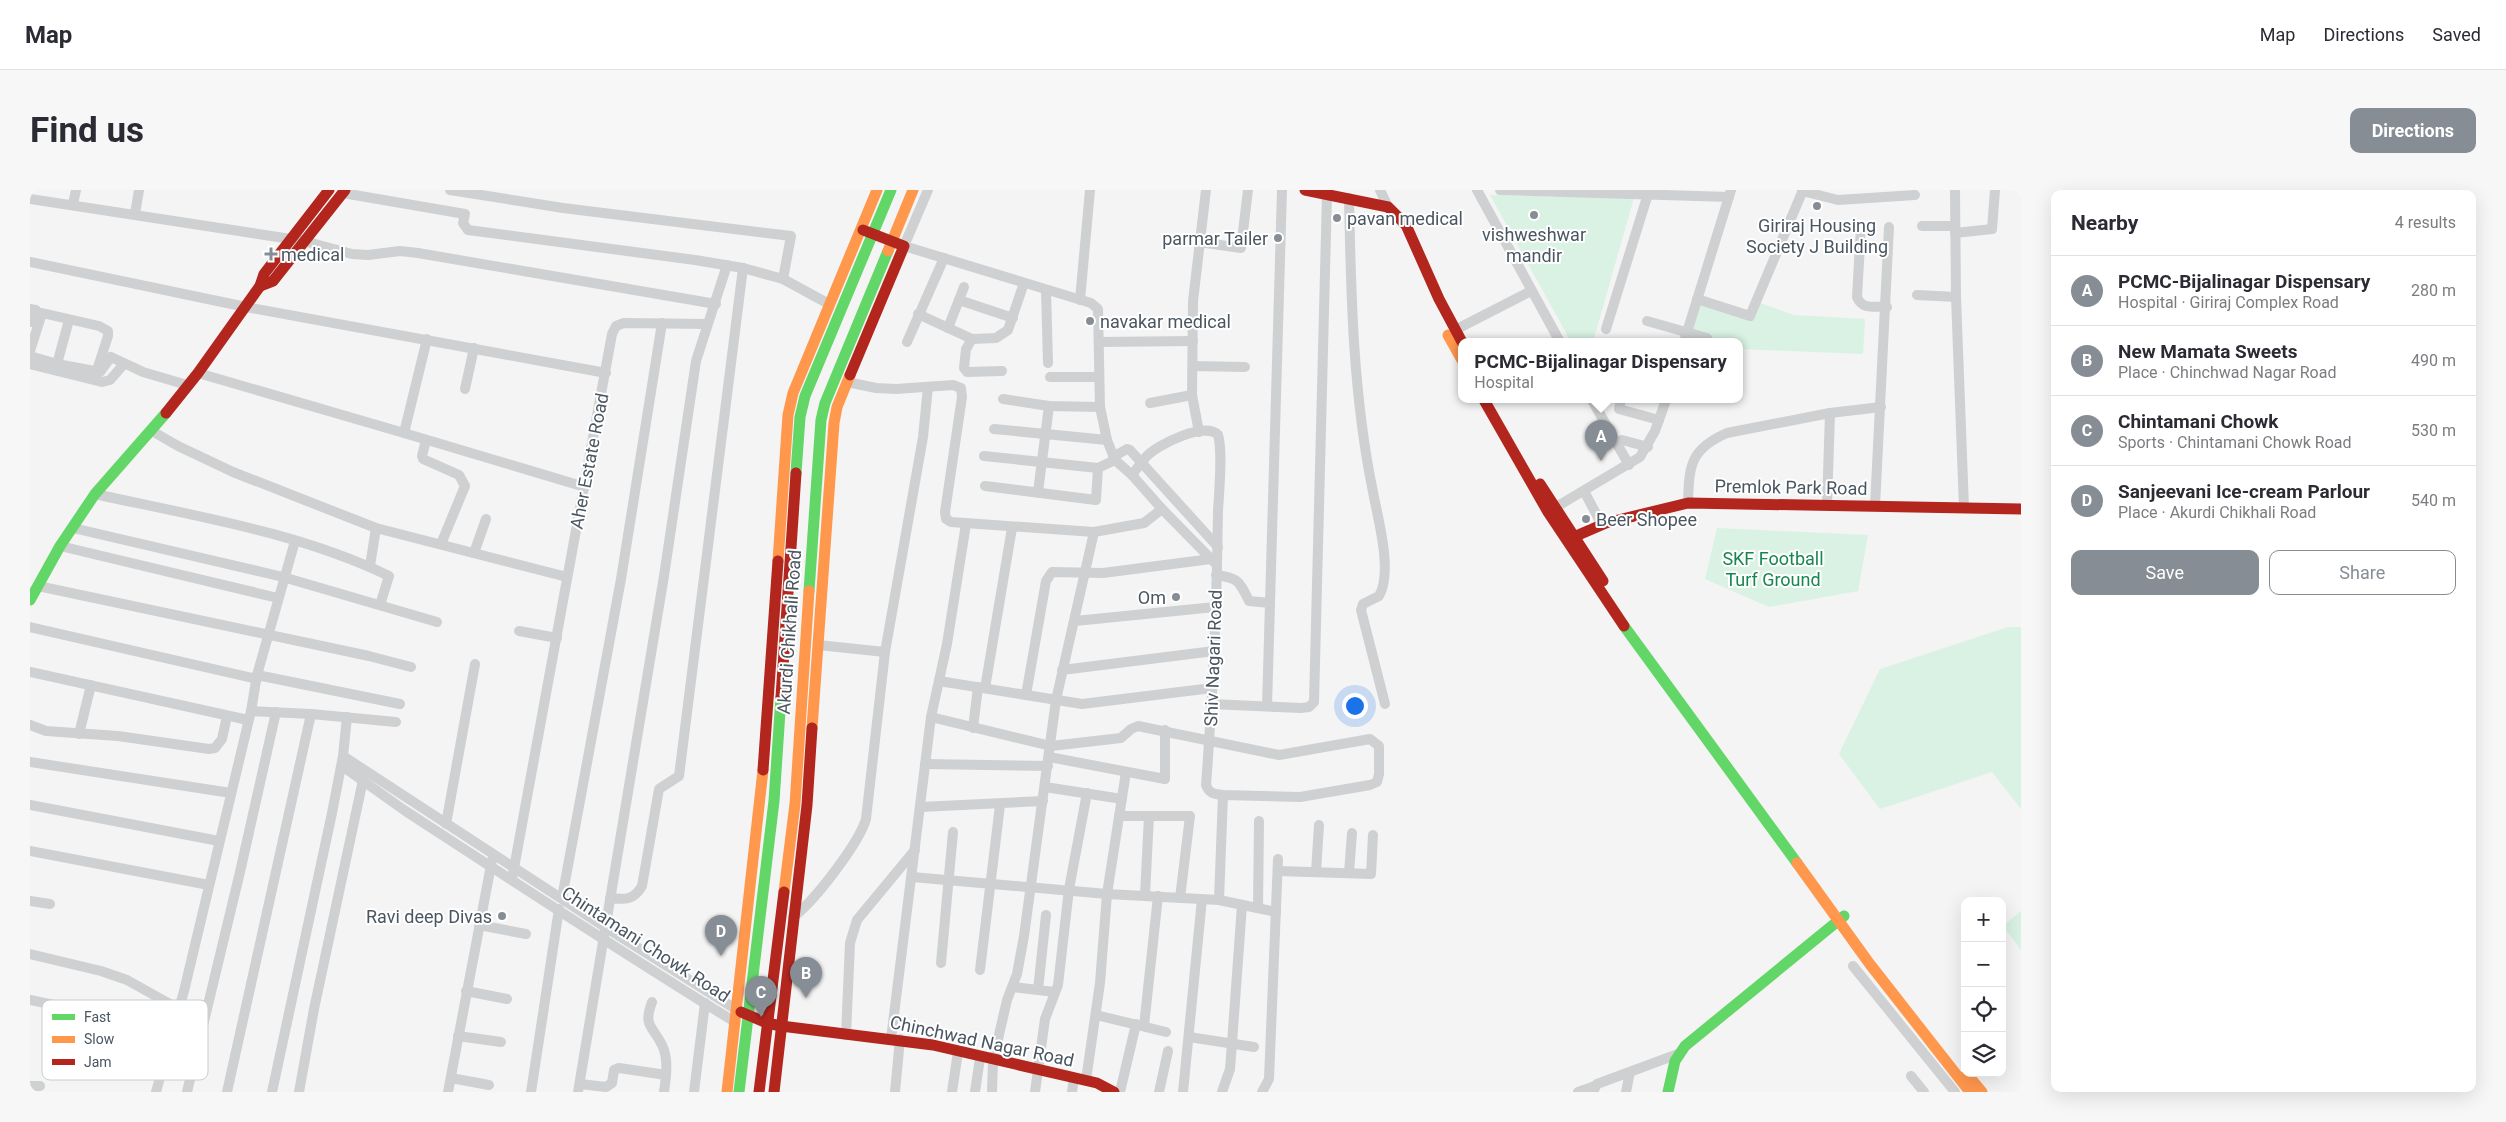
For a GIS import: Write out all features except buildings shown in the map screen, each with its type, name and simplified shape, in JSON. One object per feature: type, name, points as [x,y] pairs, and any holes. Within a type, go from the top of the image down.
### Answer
[{"type":"street","points":[[73,204],[76,190]]},
{"type":"street","points":[[135,214],[139,190]]},
{"type":"street","points":[[30,600],[60,546],[95,494],[152,431],[198,373],[260,286],[264,274],[329,190]]},
{"type":"street","points":[[450,190],[563,208],[791,236],[783,279]]},
{"type":"street","points":[[727,1092],[761,799],[788,415],[793,392],[877,190]]},
{"type":"street","name":"Akurdi Chikhali Road","points":[[739,1092],[774,801],[800,417],[805,396],[891,190]]},
{"type":"street","name":"Akurdi Chikhali Road","points":[[759,1092],[795,804],[821,420],[825,403],[913,190]]},
{"type":"street","points":[[774,1092],[807,805],[832,435],[837,407],[928,190]]},
{"type":"street","points":[[1080,300],[1090,190]]},
{"type":"street","points":[[1132,475],[1161,445],[1199,432],[1192,395],[1193,301],[1206,190]]},
{"type":"street","points":[[1199,242],[1241,248],[1248,190]]},
{"type":"street","points":[[1267,706],[1282,190]]},
{"type":"street","points":[[1305,190],[1388,207]]},
{"type":"street","points":[[1380,190],[1388,207],[1406,225],[1460,338]]},
{"type":"street","points":[[1477,190],[1558,338]]},
{"type":"street","points":[[1500,190],[1730,194],[1686,338]]},
{"type":"street","points":[[1697,299],[1750,316],[1802,190],[1838,200],[1916,195]]},
{"type":"street","points":[[1955,190],[1956,297],[1964,508]]},
{"type":"street","points":[[1922,226],[1955,230],[1992,229],[1994,190]]},
{"type":"street","points":[[260,286],[273,281],[344,192],[465,214],[463,223],[468,230],[743,268],[783,279],[829,304]]},
{"type":"street","points":[[1212,704],[1301,708],[1310,707],[1314,702],[1327,194]]},
{"type":"street","points":[[1606,329],[1648,194]]},
{"type":"street","points":[[30,198],[304,241],[352,254],[368,255],[400,251],[418,253],[716,304]]},
{"type":"street","points":[[1349,198],[1356,387],[1364,448],[1379,523],[1385,580],[1379,596],[1363,604],[1361,610],[1385,704]]},
{"type":"street","points":[[1396,216],[1398,229],[1431,302],[1458,353]]},
{"type":"street","points":[[1861,227],[1857,296],[1864,306],[1887,307]]},
{"type":"street","points":[[1876,506],[1887,307],[1889,227]]},
{"type":"street","points":[[860,229],[904,246],[1091,303],[1098,309],[1100,407],[1107,440],[1114,459],[1132,475],[1215,566],[1240,582],[1249,601],[1270,603]]},
{"type":"street","points":[[907,342],[944,258]]},
{"type":"street","name":"Aher Estate Road","points":[[30,262],[246,306],[606,373],[512,879]]},
{"type":"street","points":[[666,1075],[619,1068],[614,1070],[612,1083],[606,1087],[579,1088],[663,586],[696,361],[707,324],[716,304],[727,265]]},
{"type":"street","points":[[610,898],[625,900],[633,897],[642,886],[659,789],[679,776],[743,268]]},
{"type":"street","points":[[918,314],[972,339],[996,338],[1008,330],[1024,283]]},
{"type":"street","points":[[948,328],[964,286]]},
{"type":"street","points":[[1046,290],[1048,363]]},
{"type":"street","points":[[1455,330],[1531,290]]},
{"type":"street","points":[[1917,295],[1956,297]]},
{"type":"street","points":[[959,300],[1013,318]]},
{"type":"street","points":[[30,309],[36,310],[30,328]]},
{"type":"street","points":[[30,351],[42,313],[99,326],[108,331],[96,371]]},
{"type":"street","points":[[57,364],[69,320]]},
{"type":"street","points":[[1647,321],[1686,338],[1707,338]]},
{"type":"street","points":[[606,373],[612,334],[616,326],[624,323],[707,324]]},
{"type":"street","points":[[562,898],[621,579],[662,323]]},
{"type":"street","points":[[404,433],[427,339]]},
{"type":"street","points":[[972,339],[966,349],[964,368],[967,372],[1002,371]]},
{"type":"street","points":[[1099,342],[1193,341]]},
{"type":"street","points":[[465,389],[474,348]]},
{"type":"street","points":[[30,356],[57,364],[100,372],[111,357],[143,372],[187,385]]},
{"type":"street","points":[[30,364],[102,382],[110,380],[124,364]]},
{"type":"street","points":[[1193,366],[1245,367]]},
{"type":"street","points":[[198,373],[585,487]]},
{"type":"street","points":[[1050,377],[1099,377]]},
{"type":"street","points":[[848,382],[876,388],[957,386],[962,391],[945,512],[946,519],[951,522],[1012,528],[1094,532],[1144,523],[1162,509]]},
{"type":"street","points":[[793,917],[815,898],[846,852],[858,840],[863,829],[885,652],[923,437],[928,387]]},
{"type":"street","points":[[1150,403],[1192,395]]},
{"type":"street","points":[[1003,399],[1049,406],[1100,407]]},
{"type":"street","points":[[1486,403],[1571,538],[1604,598],[1970,1092]]},
{"type":"street","points":[[1496,403],[1541,484],[1552,509]]},
{"type":"street","points":[[1594,403],[1629,464]]},
{"type":"street","points":[[1620,403],[1618,409],[1659,420]]},
{"type":"street","points":[[1552,509],[1640,457],[1648,447],[1665,403]]},
{"type":"street","points":[[1038,492],[1049,406]]},
{"type":"street","points":[[1688,503],[1691,464],[1697,453],[1714,439],[1727,433],[1830,413],[1881,407]]},
{"type":"street","points":[[1827,504],[1830,413]]},
{"type":"street","points":[[994,429],[1107,440]]},
{"type":"street","points":[[152,431],[178,446],[233,472],[376,528],[567,577]]},
{"type":"street","name":"Shiv Nagari Road","points":[[1199,432],[1215,432],[1220,440],[1212,704],[1206,785],[1211,793],[1223,796]]},
{"type":"street","points":[[426,440],[423,459],[459,475],[466,486],[441,544]]},
{"type":"street","points":[[1622,440],[1648,447]]},
{"type":"street","points":[[984,456],[1098,468],[1128,449],[1218,547]]},
{"type":"street","points":[[985,486],[1096,500],[1098,468]]},
{"type":"street","points":[[1584,491],[1602,524]]},
{"type":"street","points":[[95,494],[295,540],[370,566],[390,576],[380,605]]},
{"type":"street","name":"Premlok Park Road","points":[[1571,538],[1602,524],[1688,503],[1827,504],[2021,509]]},
{"type":"street","points":[[474,553],[486,519]]},
{"type":"street","points":[[894,1092],[895,1039],[925,764],[931,717],[966,524]]},
{"type":"street","points":[[73,528],[283,577],[437,622]]},
{"type":"street","points":[[370,566],[376,528]]},
{"type":"street","points":[[973,728],[1012,528]]},
{"type":"street","points":[[992,1092],[993,1061],[1007,1000],[1013,987],[1024,936],[1056,700],[1094,532]]},
{"type":"street","points":[[181,1000],[257,677],[283,577],[295,540]]},
{"type":"street","points":[[60,546],[278,598]]},
{"type":"street","points":[[1026,695],[1048,575],[1058,570],[1086,574],[1215,566]]},
{"type":"street","points":[[38,586],[369,656],[410,667]]},
{"type":"street","points":[[1075,621],[1215,607]]},
{"type":"street","points":[[30,627],[257,677],[400,704]]},
{"type":"street","points":[[519,631],[557,638]]},
{"type":"street","points":[[818,645],[885,652]]},
{"type":"street","points":[[1062,670],[1214,651]]},
{"type":"street","points":[[446,824],[475,664]]},
{"type":"street","points":[[30,672],[227,716],[249,716],[276,712],[396,722]]},
{"type":"street","points":[[939,681],[1082,704],[1098,704],[1212,688]]},
{"type":"street","points":[[79,734],[91,685]]},
{"type":"street","points":[[208,1006],[276,712]]},
{"type":"street","points":[[227,1092],[311,714]]},
{"type":"street","points":[[30,725],[46,731],[118,736],[215,748],[222,740],[227,716]]},
{"type":"street","points":[[272,1092],[342,761],[347,717]]},
{"type":"street","points":[[931,717],[1050,746],[1121,738],[1131,728],[1138,726],[1165,730],[1279,755],[1364,739],[1370,739],[1379,746],[1379,774],[1377,782],[1370,785],[1300,797],[1223,796],[1219,900]]},
{"type":"street","points":[[925,764],[1048,762],[1165,779],[1165,730]]},
{"type":"street","name":"Chintamani Chowk Road","points":[[342,761],[363,780],[404,810],[559,909],[603,940],[705,1003],[736,1016]]},
{"type":"street","name":"Chintamani Chowk Road","points":[[342,761],[562,898],[736,1016],[766,1028],[781,1026]]},
{"type":"street","points":[[30,762],[231,793]]},
{"type":"street","points":[[1086,1080],[1096,1015],[1107,894],[1126,772]]},
{"type":"street","points":[[299,1092],[363,780]]},
{"type":"street","points":[[1045,787],[1122,799]]},
{"type":"street","points":[[1035,1092],[1045,1019],[1058,985],[1069,889],[1087,793]]},
{"type":"street","points":[[921,807],[1000,805],[1043,801]]},
{"type":"street","points":[[30,805],[219,841]]},
{"type":"street","points":[[980,970],[1000,805]]},
{"type":"street","points":[[1119,816],[1190,816],[1180,898]]},
{"type":"street","points":[[1145,895],[1150,816]]},
{"type":"street","points":[[1258,908],[1259,822]]},
{"type":"street","points":[[1316,872],[1319,825]]},
{"type":"street","points":[[941,963],[953,832]]},
{"type":"street","points":[[1349,873],[1352,833]]},
{"type":"street","points":[[1278,871],[1371,874],[1373,835]]},
{"type":"street","points":[[846,1035],[850,943],[853,930],[857,920],[916,849]]},
{"type":"street","points":[[30,851],[209,885]]},
{"type":"street","points":[[448,1092],[493,854]]},
{"type":"street","points":[[1262,1092],[1269,1079],[1278,859]]},
{"type":"street","points":[[912,877],[990,882],[1107,894],[1219,900],[1276,912]]},
{"type":"street","points":[[1120,1092],[1140,1025],[1158,896]]},
{"type":"street","points":[[1183,1092],[1202,899]]},
{"type":"street","points":[[30,901],[50,904]]},
{"type":"street","points":[[1222,1092],[1230,1069],[1242,905]]},
{"type":"street","points":[[531,1092],[559,909]]},
{"type":"street","points":[[1038,990],[1046,915]]},
{"type":"street","points":[[1668,1092],[1671,1071],[1678,1054],[1694,1037],[1841,918]]},
{"type":"street","points":[[1841,918],[1961,1066]]},
{"type":"street","points":[[479,925],[526,934]]},
{"type":"street","points":[[30,954],[101,971],[127,980],[163,1000]]},
{"type":"street","points":[[1853,966],[1955,1092]]},
{"type":"street","points":[[1013,987],[1055,992]]},
{"type":"street","points":[[466,991],[507,999]]},
{"type":"street","points":[[652,1002],[648,1015],[648,1026],[662,1046],[666,1075],[664,1092]]},
{"type":"street","points":[[694,1092],[705,1003]]},
{"type":"street","points":[[1096,1015],[1166,1032]]},
{"type":"street","name":"Chinchwad Nagar Road","points":[[781,1026],[846,1035],[895,1039],[1086,1080],[1097,1083],[1114,1092]]},
{"type":"street","points":[[458,1036],[501,1042]]},
{"type":"street","points":[[1190,1036],[1254,1047]]},
{"type":"street","points":[[1159,1092],[1168,1051]]},
{"type":"street","points":[[952,1092],[958,1052]]},
{"type":"street","points":[[1578,1092],[1594,1089],[1630,1072],[1678,1054]]},
{"type":"street","points":[[976,1092],[980,1058]]},
{"type":"street","points":[[1626,1092],[1630,1072]]},
{"type":"street","points":[[1911,1076],[1924,1092]]},
{"type":"street","points":[[1970,1077],[1982,1092]]},
{"type":"street","points":[[450,1078],[489,1085]]},
{"type":"street","points":[[1072,1092],[1074,1078]]},
{"type":"green space","points":[[1490,195],[1634,198],[1594,338],[1569,338]]},
{"type":"green space","points":[[1697,299],[1750,316],[1757,302],[1794,315],[1865,319],[1863,354],[1743,349],[1743,338],[1695,338],[1686,336]]},
{"type":"green space","name":"SKF Football Turf Ground","points":[[1717,528],[1868,535],[1858,591],[1769,607],[1705,579]]},
{"type":"green space","points":[[2008,627],[2021,627],[2021,809],[1992,772],[1880,809],[1839,754],[1880,669]]},
{"type":"green space","points":[[2021,911],[2021,950],[2006,930],[2006,924]]},
{"type":"traffic: fast","points":[[796,473],[800,417],[805,396],[891,190]]},
{"type":"traffic: fast","points":[[809,591],[821,420],[825,403],[888,251]]},
{"type":"traffic: fast","points":[[30,600],[60,546],[95,494],[166,413]]},
{"type":"traffic: fast","points":[[1624,626],[1797,863]]},
{"type":"traffic: fast","points":[[739,1092],[774,801],[781,697]]},
{"type":"traffic: fast","points":[[1668,1092],[1675,1061],[1685,1046],[1844,916]]},
{"type":"traffic: slow","points":[[778,561],[788,415],[793,393],[877,190]]},
{"type":"traffic: slow","points":[[888,251],[913,190]]},
{"type":"traffic: slow","points":[[1448,335],[1458,353]]},
{"type":"traffic: slow","points":[[812,728],[834,423],[837,407],[850,375]]},
{"type":"traffic: slow","points":[[784,892],[795,804],[809,591]]},
{"type":"traffic: slow","points":[[727,1092],[763,770]]},
{"type":"traffic: slow","points":[[1797,863],[1869,963],[1970,1092]]},
{"type":"traffic: slow","points":[[1970,1077],[1982,1092]]},
{"type":"traffic: jam","points":[[166,413],[198,373],[260,286],[264,274],[329,190]]},
{"type":"traffic: jam","points":[[260,286],[273,281],[345,190]]},
{"type":"traffic: jam","points":[[1305,190],[1388,207],[1406,225],[1439,299],[1460,338]]},
{"type":"traffic: jam","points":[[850,375],[904,246],[863,230]]},
{"type":"traffic: jam","points":[[1486,403],[1548,512],[1624,626]]},
{"type":"traffic: jam","points":[[781,697],[796,473]]},
{"type":"traffic: jam","points":[[1540,484],[1603,581]]},
{"type":"traffic: jam","points":[[1569,539],[1606,523],[1688,503],[2021,509]]},
{"type":"traffic: jam","points":[[763,770],[778,561]]},
{"type":"traffic: jam","points":[[774,1092],[807,805],[812,728]]},
{"type":"traffic: jam","points":[[759,1092],[784,892]]},
{"type":"traffic: jam","points":[[741,1012],[767,1023],[781,1026],[933,1045],[1097,1083],[1114,1092]]},
{"type":"place","name":"Giriraj Housing Society J Building","points":[[1817,206]]},
{"type":"place","name":"vishweshwar mandir","points":[[1534,215]]},
{"type":"place","name":"pavan medical","points":[[1337,218]]},
{"type":"place","name":"parmar Tailer","points":[[1278,238]]},
{"type":"place","name":"medical","points":[[271,254]]},
{"type":"place","name":"navakar medical","points":[[1090,321]]},
{"type":"place","name":"PCMC-Bijalinagar Dispensary","points":[[1601,461]]},
{"type":"place","name":"Beer Shopee","points":[[1586,519]]},
{"type":"place","name":"Om","points":[[1176,597]]},
{"type":"place","name":"Ravi deep Divas","points":[[502,916]]},
{"type":"place","name":"Sanjeevani Ice-cream Parlour","points":[[721,956]]},
{"type":"place","name":"New Mamata Sweets","points":[[806,998]]},
{"type":"place","name":"Chintamani Chowk","points":[[761,1017]]}]
